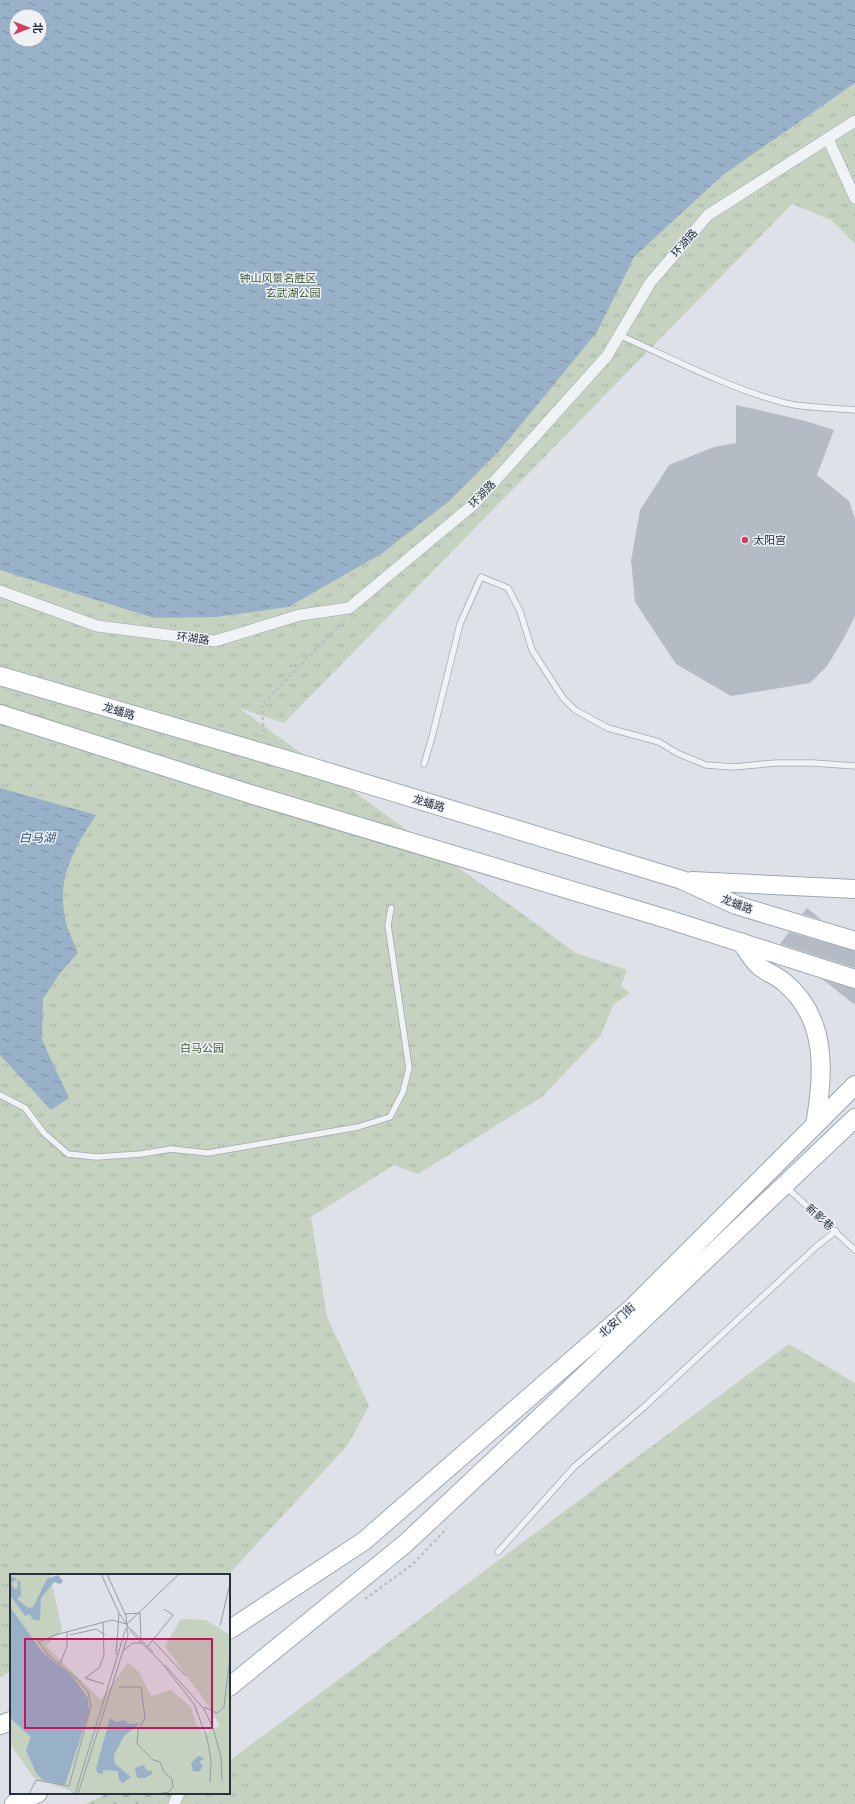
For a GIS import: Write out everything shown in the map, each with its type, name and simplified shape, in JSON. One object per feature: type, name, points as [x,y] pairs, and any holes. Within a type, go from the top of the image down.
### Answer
[{"type":"main road","name":"龙蟠路","points":[[0,676],[266,754],[682,880],[736,905],[855,941]]},
{"type":"main road","points":[[0,714],[250,794],[741,942],[855,979]]},
{"type":"main road","points":[[682,880],[855,889]]},
{"type":"main road","points":[[741,942],[759,966],[785,982],[799,996],[809,1014],[818,1037],[822,1064],[821,1092],[815,1125]]},
{"type":"main road","name":"北安门街","points":[[230,1629],[364,1541],[633,1307],[855,1085]]},
{"type":"main road","points":[[230,1686],[406,1543],[855,1118]]},
{"type":"main road","points":[[0,1725],[10,1721]]},
{"type":"main road","points":[[14,1804],[36,1794]]},
{"type":"street","name":"环湖路","points":[[0,591],[97,626],[215,641],[300,615],[350,608],[474,504],[607,356],[650,283],[708,215],[828,139],[855,120]]},
{"type":"street","points":[[828,139],[855,198]]},
{"type":"street","points":[[174,1804],[179,1794]]},
{"type":"lane","points":[[619,335],[710,376],[758,395],[787,403],[855,410]]},
{"type":"lane","points":[[424,764],[460,624],[481,577],[508,588],[520,611],[532,650],[563,698],[575,710],[608,728],[659,742],[677,753],[706,765],[733,767],[776,763],[813,763],[855,766]]},
{"type":"lane","points":[[0,1095],[24,1108],[44,1133],[68,1154],[97,1157],[141,1154],[171,1149],[208,1153],[358,1127],[390,1117],[403,1092],[409,1068],[388,925],[391,908]]},
{"type":"lane","name":"新影巷","points":[[785,1185],[855,1250]]},
{"type":"lane","points":[[498,1552],[574,1467],[644,1407],[817,1246],[836,1231]]},
{"type":"path","points":[[266,754],[262,705],[342,623],[350,608]]},
{"type":"green space","name":"钟山风景名胜区","points":[[0,0],[855,0],[855,244],[831,220],[792,204],[284,723],[239,708],[576,953],[627,970],[621,986],[630,993],[613,1005],[601,1035],[542,1097],[418,1174],[394,1165],[311,1217],[327,1317],[369,1406],[347,1446],[229,1574],[10,1574],[10,1672],[0,1678]]},
{"type":"green space","points":[[789,1344],[855,1383],[855,1804],[156,1804],[173,1794],[230,1794],[230,1760]]},
{"type":"green space","points":[[230,1793],[275,1804],[85,1804],[107,1794]]},
{"type":"water","name":"玄武湖公园","points":[[0,0],[855,0],[855,83],[723,175],[634,257],[597,332],[500,450],[448,502],[381,554],[288,607],[216,617],[154,618],[0,570]]},
{"type":"water","name":"白马湖","points":[[0,788],[96,815],[74,851],[65,876],[63,889],[65,918],[78,953],[60,973],[43,999],[42,1040],[69,1098],[51,1110],[0,1055]]},
{"type":"building","name":"太阳宫","points":[[736,405],[802,420],[834,430],[817,475],[849,501],[855,519],[855,616],[827,666],[810,683],[731,696],[676,664],[635,602],[631,561],[640,510],[669,465],[714,447],[736,443]]},
{"type":"building","points":[[807,908],[822,920],[802,914]]},
{"type":"building","points":[[789,932],[855,951],[855,968],[780,944]]},
{"type":"building","points":[[822,979],[855,989],[855,1005]]},
{"type":"place","name":"太阳宫","points":[[745,540]]},
{"type":"park label","name":"白马公园","points":[[202,1048]]}]
